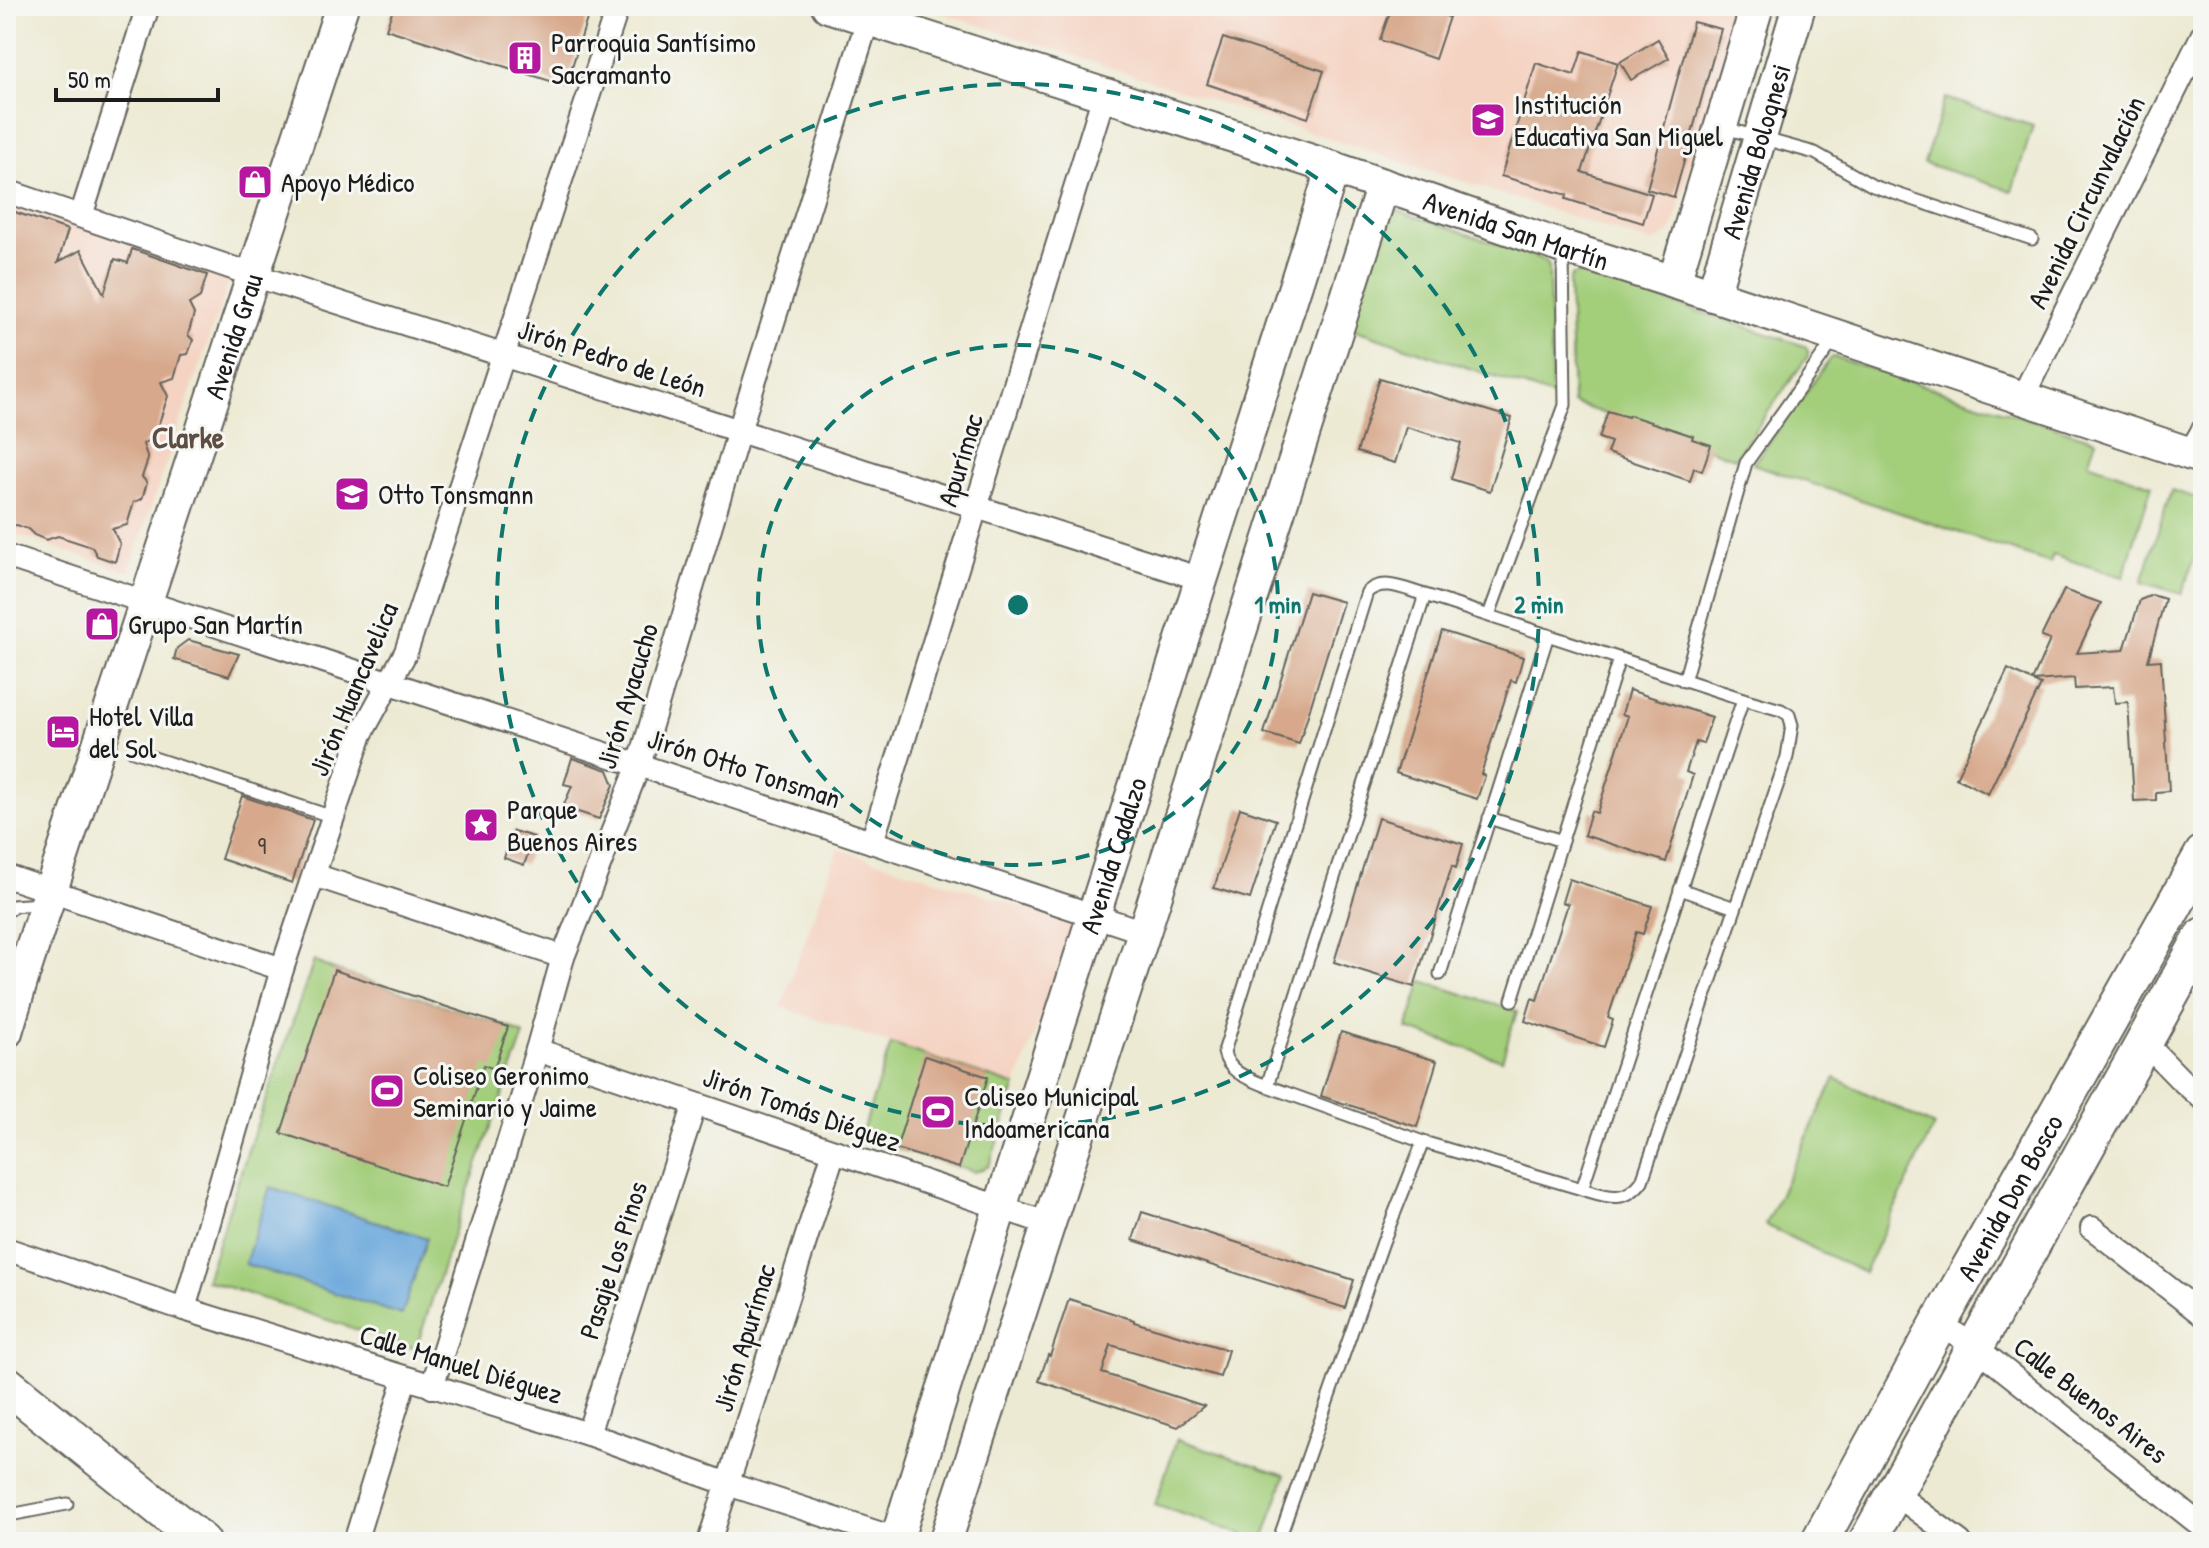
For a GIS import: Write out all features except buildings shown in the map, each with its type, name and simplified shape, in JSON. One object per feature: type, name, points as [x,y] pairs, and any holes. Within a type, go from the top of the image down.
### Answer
[{"type":"main road","name":"Avenida Grau","points":[[6,1032],[15,961],[145,602],[342,6]]},
{"type":"main road","name":"Avenida San Martín","points":[[828,6],[1333,168],[2022,398],[2198,447]]},
{"type":"main road","name":"Avenida Bolognesi","points":[[1674,282],[1757,6]]},
{"type":"main road","name":"Avenida Bolognesi","points":[[1713,295],[1799,6]]},
{"type":"main road","name":"Avenida Cadalzo","points":[[897,1540],[1333,168]]},
{"type":"main road","name":"Avenida Cadalzo","points":[[945,1542],[1383,185]]},
{"type":"main road","name":"Avenida Don Bosco","points":[[1819,1542],[2203,854]]},
{"type":"main road","name":"Avenida Don Bosco","points":[[1867,1542],[2203,936]]},
{"type":"main road","points":[[6,1384],[202,1542]]},
{"type":"street","name":"Jirón Huancavelica","points":[[184,1309],[282,969],[361,734],[406,652],[618,6]]},
{"type":"street","points":[[81,216],[144,7]]},
{"type":"street","name":"Jirón Ayacucho","points":[[432,1387],[563,957],[639,765],[739,431],[868,19]]},
{"type":"street","name":"Avenida Circunvalación","points":[[2022,398],[2203,34]]},
{"type":"street","name":"Apurímac","points":[[872,842],[1104,95]]},
{"type":"street","name":"Jirón Pedro de León","points":[[6,191],[253,275],[1201,579]]},
{"type":"street","name":"Jirón Otto Tonsman","points":[[6,556],[1144,932]]},
{"type":"street","points":[[314,875],[563,957]]},
{"type":"street","points":[[6,876],[42,893],[282,969]]},
{"type":"street","points":[[2145,1043],[2203,1099]]},
{"type":"street","name":"Jirón Tomás Diéguez","points":[[537,1050],[1049,1224]]},
{"type":"street","name":"Pasaje Los Pinos","points":[[588,1434],[695,1104]]},
{"type":"street","name":"Jirón Apurímac","points":[[709,1542],[834,1151]]},
{"type":"street","points":[[2092,1228],[2203,1315]]},
{"type":"street","name":"Calle Manuel Diéguez","points":[[6,1249],[184,1309],[588,1434],[897,1540]]},
{"type":"street","name":"Calle Buenos Aires","points":[[1939,1323],[1974,1346],[2203,1527]]},
{"type":"street","points":[[361,1540],[405,1379]]},
{"type":"street","points":[[1893,1492],[1960,1542]]},
{"type":"lane","points":[[1721,127],[1815,153],[1873,186],[2032,239]]},
{"type":"lane","points":[[1489,615],[1565,405],[1563,247]]},
{"type":"lane","points":[[1684,681],[1746,463],[1836,336]]},
{"type":"lane","points":[[1387,584],[1489,615],[1684,681],[1781,710],[1789,715],[1792,725],[1787,757],[1642,1181],[1635,1190],[1624,1196],[1608,1197],[1423,1142],[1267,1086],[1231,1068],[1225,1059],[1224,1052],[1367,592],[1387,584]]},
{"type":"lane","points":[[1267,1086],[1425,595]]},
{"type":"lane","points":[[1440,974],[1548,635]]},
{"type":"lane","points":[[1512,1000],[1619,659]]},
{"type":"lane","points":[[1582,1189],[1743,699]]},
{"type":"lane","points":[[133,751],[333,817]]},
{"type":"lane","points":[[1489,818],[1562,841]]},
{"type":"lane","points":[[1680,889],[1735,908]]},
{"type":"lane","points":[[10,907],[42,893]]},
{"type":"lane","points":[[10,907],[42,893]]},
{"type":"lane","points":[[1278,1542],[1383,1242],[1423,1142]]},
{"type":"lane","points":[[9,1512],[67,1504]]},
{"type":"shaded area","name":"Institución Educativa San Miguel","points":[[920,6],[1738,6],[1671,233],[1653,243]]},
{"type":"shaded area","points":[[6,201],[230,277],[129,572],[6,531]]},
{"type":"shaded area","points":[[838,849],[1074,923],[1016,1086],[781,1007]]},
{"type":"green space","points":[[1945,98],[2033,126],[2012,191],[1924,163]]},
{"type":"green space","points":[[1396,210],[1547,262],[1552,396],[1350,328],[1390,211]]},
{"type":"green space","points":[[1580,273],[1805,346],[1808,356],[1735,458],[1573,403],[1569,284],[1571,276]]},
{"type":"green space","points":[[1834,357],[2096,440],[2088,463],[2152,485],[2123,577],[2053,555],[2050,563],[1753,464]]},
{"type":"green space","points":[[2171,490],[2203,500],[2203,533],[2182,594],[2142,582]]},
{"type":"green space","points":[[314,961],[524,1035],[459,1216],[416,1349],[206,1280]]},
{"type":"green space","points":[[1422,981],[1517,1011],[1502,1060],[1407,1029]]},
{"type":"green space","name":"Coliseo Municipal Indoamericana","points":[[891,1044],[1016,1086],[989,1166],[975,1172],[860,1138]]},
{"type":"green space","points":[[1835,1078],[1934,1126],[1864,1273],[1765,1225]]},
{"type":"green space","points":[[1177,1439],[1285,1475],[1263,1541],[1155,1505]]},
{"type":"water","points":[[270,1187],[427,1238],[402,1315],[245,1264]]},
{"type":"place","name":"Parroquia Santísimo Sacramanto","points":[[525,58]]},
{"type":"place","name":"Institución Educativa San Miguel","points":[[1488,120]]},
{"type":"place","name":"Apoyo Médico","points":[[255,182]]},
{"type":"place","name":"Otto Tonsmann","points":[[352,494]]},
{"type":"place","name":"Grupo San Martín","points":[[102,624]]},
{"type":"place","name":"Hotel Villa del Sol","points":[[63,732]]},
{"type":"place","name":"Parque Buenos Aires","points":[[481,825]]},
{"type":"place","name":"Coliseo Geronimo Seminario y Jaime","points":[[387,1091]]},
{"type":"place","name":"Coliseo Municipal Indoamericana","points":[[938,1112]]},
{"type":"district","name":"Clarke","points":[[188,438]]}]
